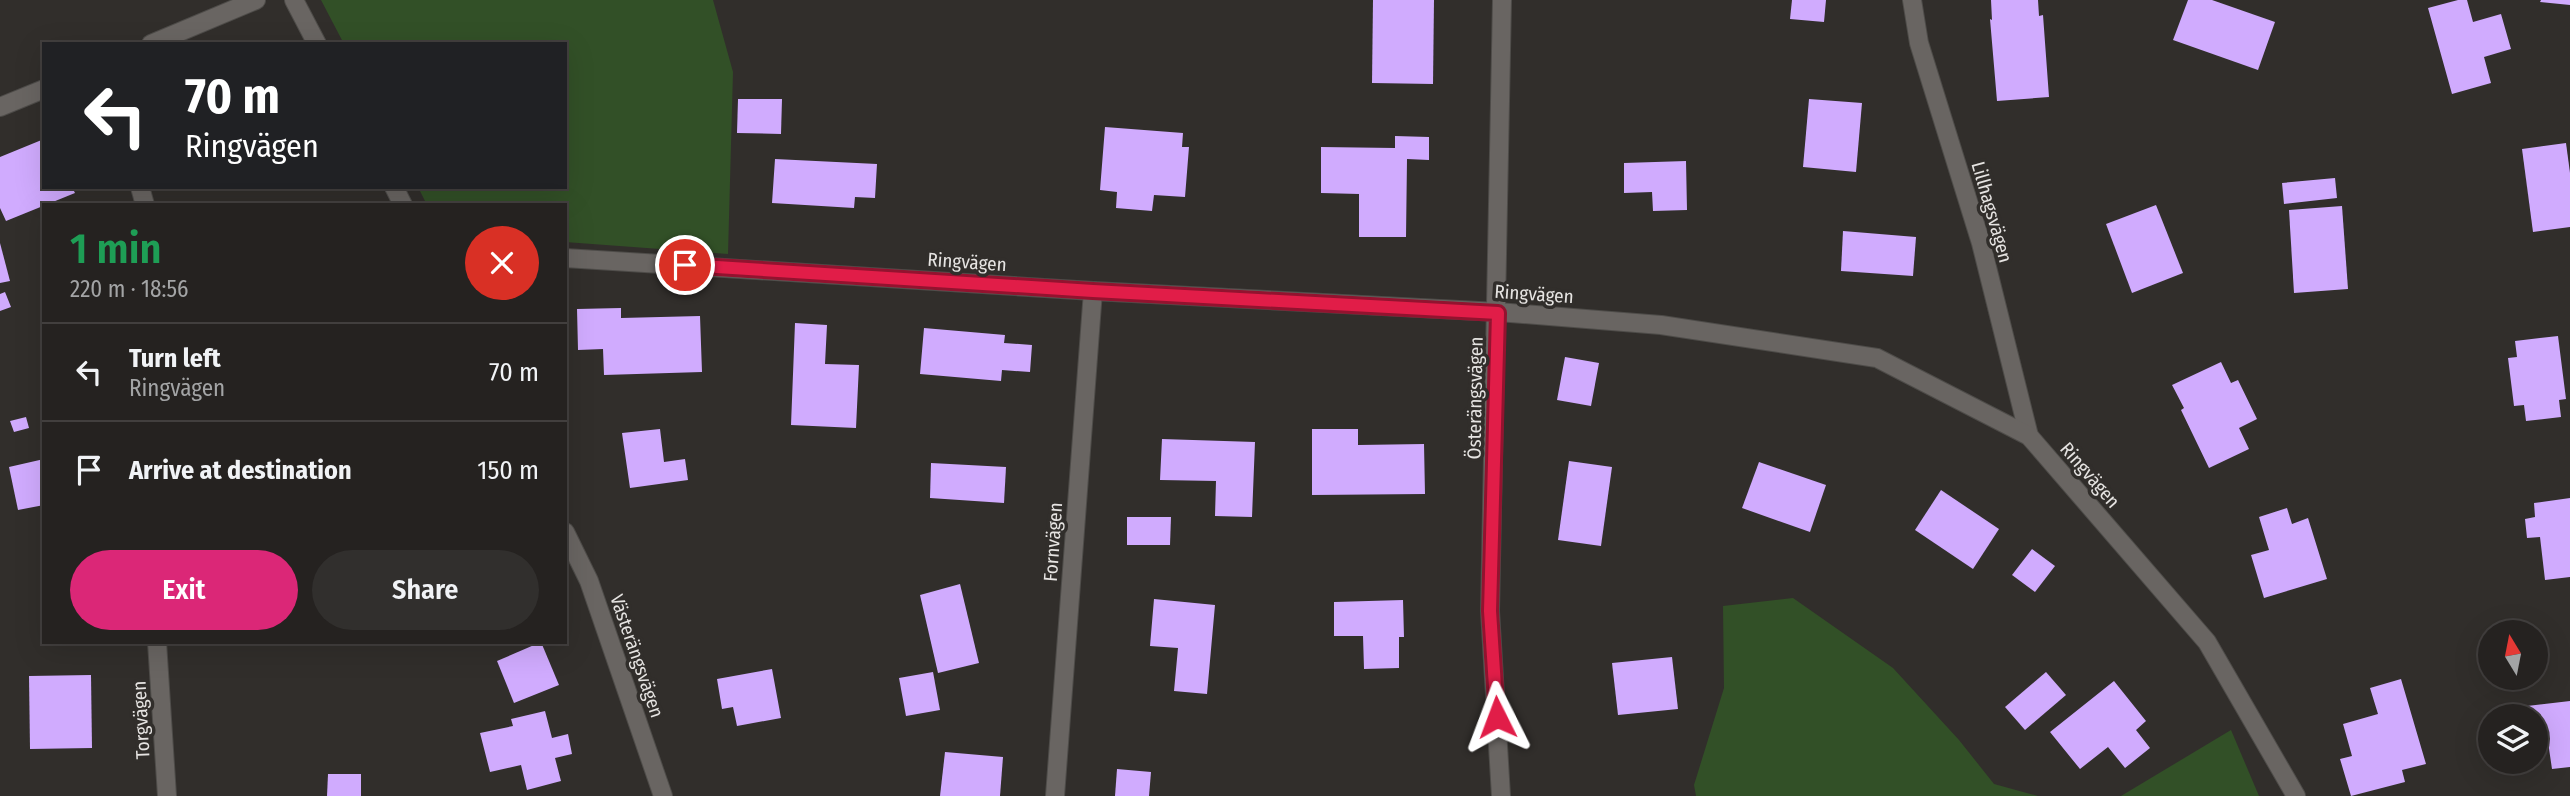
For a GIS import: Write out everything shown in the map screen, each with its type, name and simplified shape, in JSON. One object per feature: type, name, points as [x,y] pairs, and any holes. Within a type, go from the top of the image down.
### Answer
[{"type":"street","points":[[156,42],[256,0]]},
{"type":"street","points":[[294,0],[316,42]]},
{"type":"street","name":"Österängsvägen","points":[[1501,796],[1490,611],[1498,313],[1502,0]]},
{"type":"street","name":"Lillhagsvägen","points":[[1912,0],[1919,43],[1981,243],[2029,436]]},
{"type":"street","points":[[0,107],[42,90]]},
{"type":"street","name":"Ringvägen","points":[[567,258],[1661,325],[1877,358],[2029,436],[2207,642],[2296,796]]},
{"type":"street","name":"Fornvägen","points":[[1055,796],[1093,291]]},
{"type":"street","name":"Västerängsvägen","points":[[567,536],[589,580],[663,796]]},
{"type":"street","name":"Torgvägen","points":[[157,644],[167,796]]},
{"type":"green space","points":[[321,0],[713,0],[733,72],[728,254],[567,242],[567,203],[426,203],[419,189],[567,189],[567,42],[343,42]]},
{"type":"green space","points":[[1793,598],[1893,668],[1959,740],[1994,784],[2038,796],[1696,796],[1694,785],[1724,688],[1723,606]]},
{"type":"green space","points":[[2231,730],[2259,796],[2121,796]]},
{"type":"building","points":[[1373,0],[1434,0],[1433,84],[1372,83]]},
{"type":"building","points":[[1792,0],[1826,0],[1824,22],[1790,19]]},
{"type":"building","points":[[1991,0],[2038,0],[2039,16],[2043,15],[2049,97],[1997,101],[1990,19],[1992,20]]},
{"type":"building","points":[[2188,0],[2212,0],[2275,22],[2258,70],[2173,40]]},
{"type":"building","points":[[2467,0],[2473,22],[2501,14],[2511,49],[2484,57],[2491,83],[2452,94],[2428,8]]},
{"type":"building","points":[[2570,0],[2570,5],[2540,2]]},
{"type":"building","points":[[738,99],[782,99],[781,134],[737,133]]},
{"type":"building","points":[[1809,99],[1862,103],[1856,172],[1803,167]]},
{"type":"building","points":[[1105,127],[1183,133],[1182,147],[1189,147],[1185,197],[1154,195],[1152,211],[1116,208],[1117,192],[1100,190]]},
{"type":"building","points":[[1395,136],[1429,137],[1429,160],[1407,159],[1406,237],[1359,237],[1359,194],[1321,193],[1321,147],[1395,148]]},
{"type":"building","points":[[42,140],[42,189],[73,189],[75,193],[50,203],[42,203],[42,206],[6,221],[0,208],[0,157]]},
{"type":"building","points":[[2566,143],[2570,173],[2570,227],[2533,232],[2522,149]]},
{"type":"building","points":[[775,159],[877,164],[875,198],[855,197],[854,208],[772,203]]},
{"type":"building","points":[[1686,161],[1687,210],[1653,211],[1652,192],[1624,193],[1624,163]]},
{"type":"building","points":[[2335,178],[2337,198],[2284,204],[2282,183]]},
{"type":"building","points":[[2156,205],[2183,273],[2132,293],[2106,224]]},
{"type":"building","points":[[2342,206],[2348,289],[2294,293],[2289,210]]},
{"type":"building","points":[[1843,231],[1916,237],[1913,276],[1841,271]]},
{"type":"building","points":[[0,243],[10,281],[0,283]]},
{"type":"building","points":[[5,292],[11,307],[0,311],[0,294]]},
{"type":"building","points":[[621,308],[621,318],[700,316],[702,372],[604,375],[603,349],[578,350],[577,309]]},
{"type":"building","points":[[795,323],[827,325],[825,364],[859,365],[856,428],[791,425]]},
{"type":"building","points":[[924,328],[1005,335],[1004,343],[1032,345],[1030,372],[1002,370],[1001,381],[920,374]]},
{"type":"building","points":[[2558,336],[2566,399],[2559,400],[2561,417],[2526,421],[2524,405],[2514,406],[2508,358],[2517,357],[2515,341]]},
{"type":"building","points":[[1565,357],[1599,363],[1591,406],[1557,400]]},
{"type":"building","points":[[2221,362],[2231,383],[2238,380],[2257,419],[2239,428],[2249,449],[2209,468],[2172,385]]},
{"type":"building","points":[[26,417],[29,428],[14,432],[10,421]]},
{"type":"building","points":[[660,429],[664,462],[685,459],[688,480],[630,488],[622,433]]},
{"type":"building","points":[[1312,429],[1358,429],[1358,445],[1424,444],[1425,494],[1312,495]]},
{"type":"building","points":[[1162,439],[1255,442],[1252,517],[1215,516],[1216,481],[1160,480]]},
{"type":"building","points":[[42,459],[42,505],[18,510],[9,467]]},
{"type":"building","points":[[1569,461],[1612,467],[1601,546],[1558,540]]},
{"type":"building","points":[[1759,462],[1826,485],[1810,532],[1742,508]]},
{"type":"building","points":[[931,463],[1006,467],[1004,503],[930,498]]},
{"type":"building","points":[[1941,490],[1999,529],[1973,569],[1915,530]]},
{"type":"building","points":[[2570,498],[2570,577],[2545,580],[2540,537],[2527,538],[2525,519],[2535,517],[2534,503]]},
{"type":"building","points":[[2287,508],[2292,524],[2308,518],[2327,579],[2264,598],[2251,555],[2269,550],[2259,517]]},
{"type":"building","points":[[1127,517],[1171,517],[1170,545],[1127,545]]},
{"type":"building","points":[[2032,549],[2055,566],[2035,592],[2012,575]]},
{"type":"building","points":[[960,584],[979,663],[938,673],[920,595]]},
{"type":"building","points":[[1154,599],[1215,605],[1207,694],[1174,691],[1178,648],[1150,646]]},
{"type":"building","points":[[1403,600],[1404,637],[1399,637],[1399,668],[1364,669],[1363,636],[1334,636],[1334,602]]},
{"type":"building","points":[[542,644],[559,685],[514,703],[497,661]]},
{"type":"building","points":[[1672,657],[1678,709],[1618,715],[1612,663]]},
{"type":"building","points":[[772,669],[781,718],[737,726],[733,707],[722,709],[717,679]]},
{"type":"building","points":[[933,672],[940,710],[906,716],[899,678]]},
{"type":"building","points":[[2046,672],[2066,695],[2025,730],[2005,707]]},
{"type":"building","points":[[91,675],[92,748],[30,749],[29,676]]},
{"type":"building","points":[[2401,679],[2426,764],[2402,770],[2405,782],[2351,796],[2340,759],[2352,756],[2343,724],[2378,714],[2370,688]]},
{"type":"building","points":[[2114,681],[2146,721],[2136,730],[2150,748],[2125,768],[2108,747],[2080,769],[2050,732]]},
{"type":"building","points":[[2570,701],[2570,767],[2552,769],[2548,742],[2548,704],[2544,704]]},
{"type":"building","points":[[545,711],[552,738],[568,734],[572,754],[555,758],[561,781],[527,790],[521,765],[490,772],[480,733],[513,726],[511,719]]},
{"type":"building","points":[[945,752],[1003,757],[1000,796],[940,796]]},
{"type":"building","points":[[1117,769],[1151,772],[1149,796],[1115,796]]},
{"type":"building","points":[[328,774],[361,774],[361,796],[327,796]]},
{"type":"route","points":[[685,265],[1498,313],[1490,611],[1497,717]]}]
